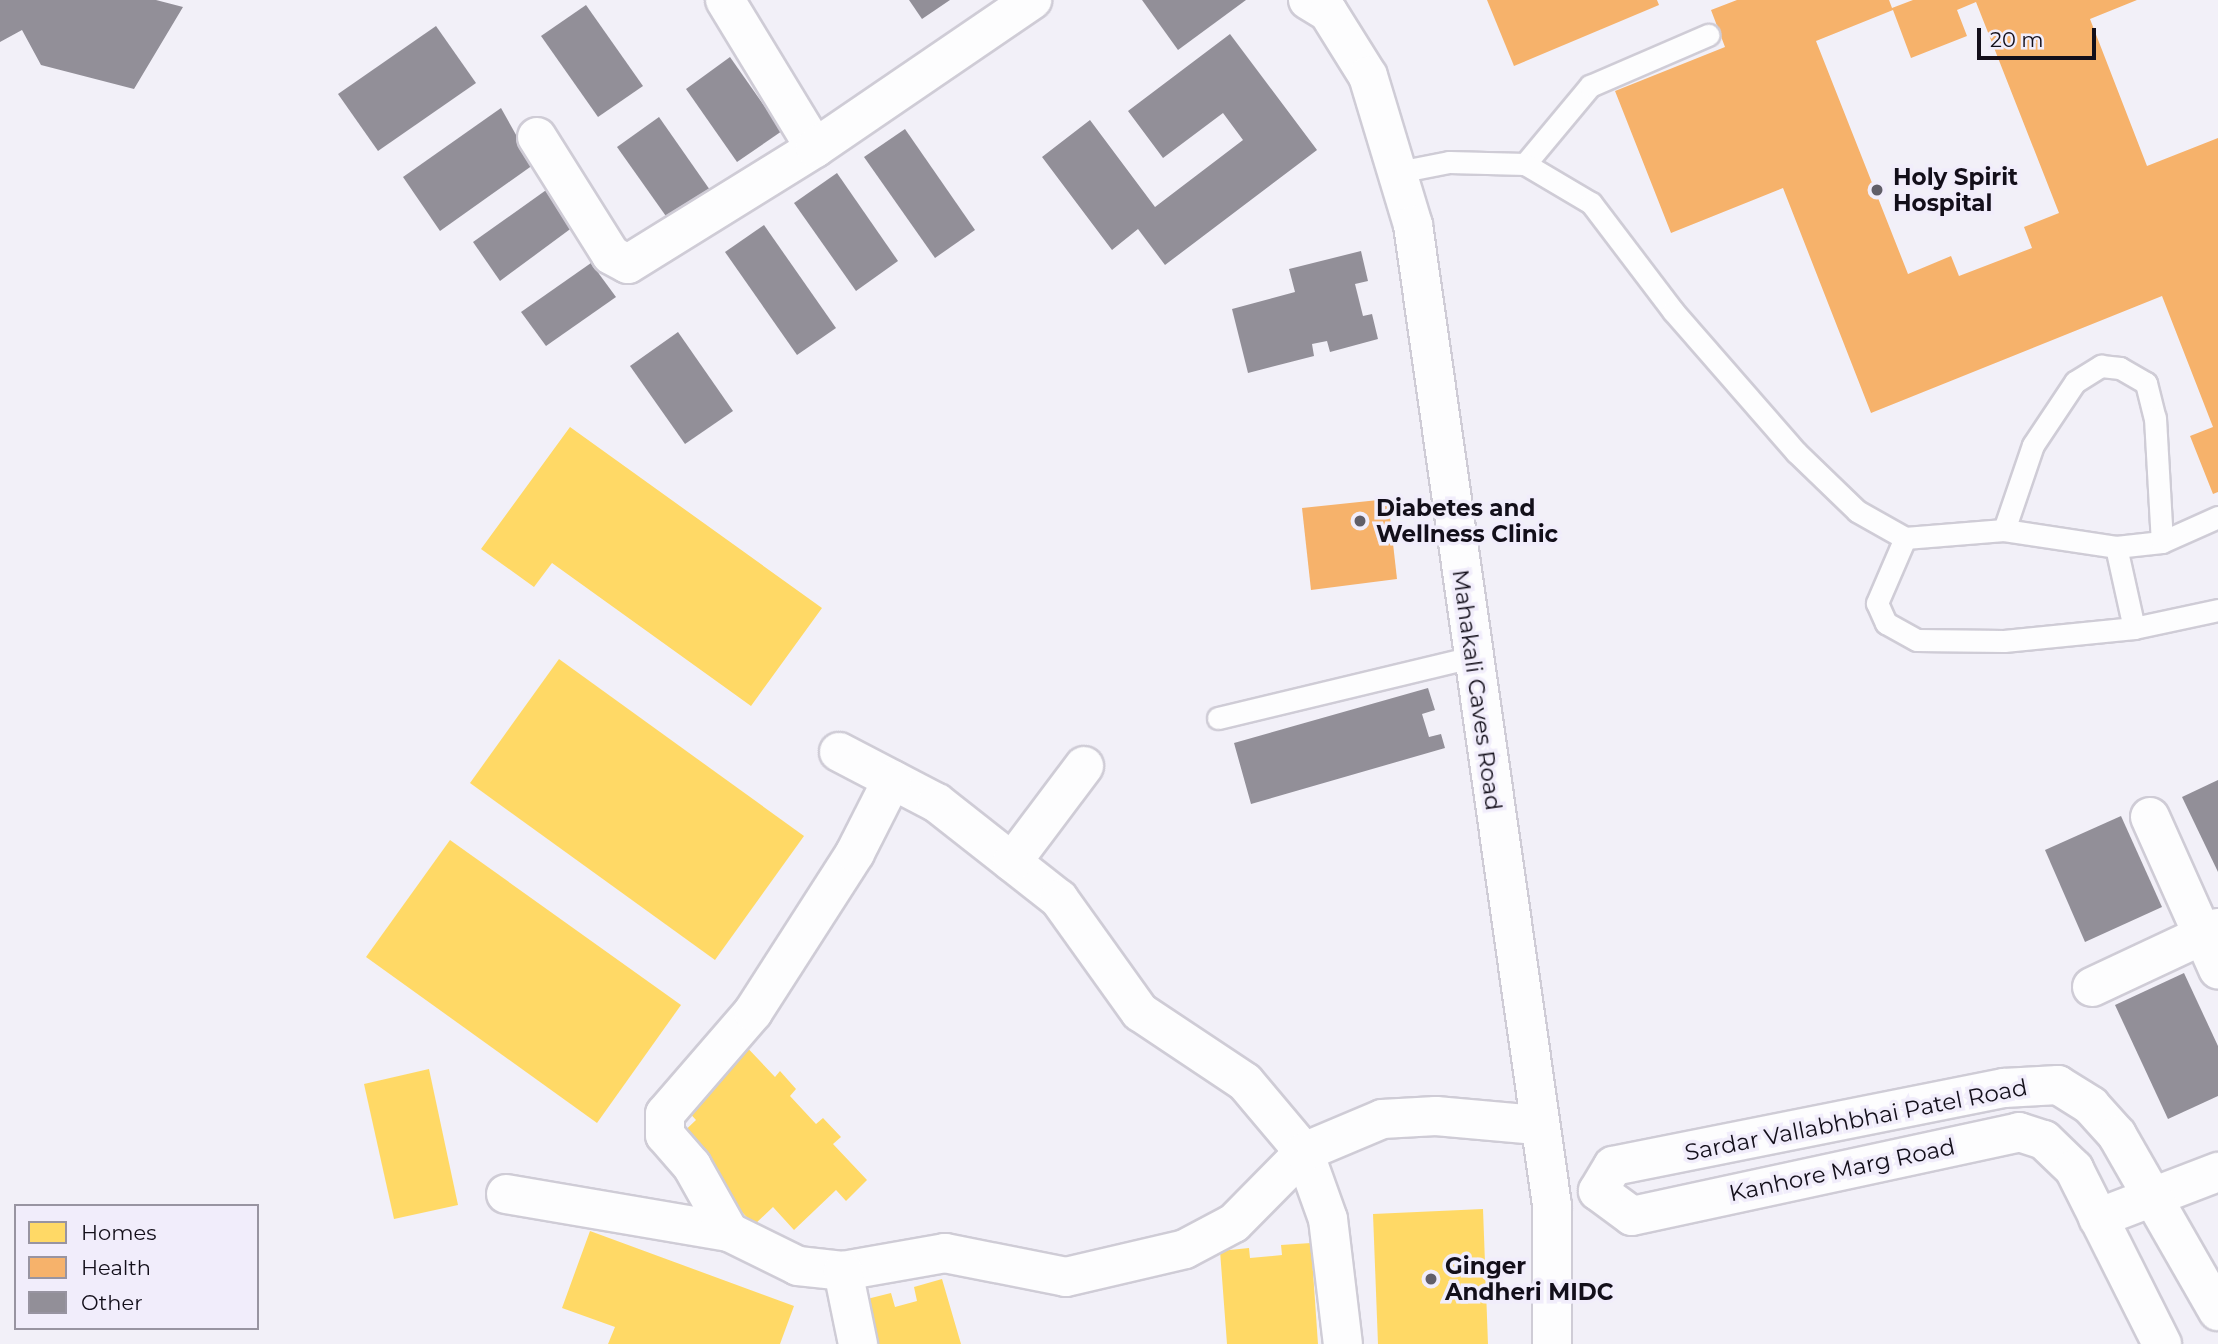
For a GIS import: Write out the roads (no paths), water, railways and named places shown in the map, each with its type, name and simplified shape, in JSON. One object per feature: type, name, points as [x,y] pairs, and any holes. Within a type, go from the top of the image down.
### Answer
[{"type":"street","points":[[725,0],[815,148]]},
{"type":"street","name":"Mahakali Caves Road","points":[[1322,4],[1368,76],[1413,225],[1537,1125],[1552,1205],[1552,1344]]},
{"type":"street","points":[[537,137],[611,255],[628,264],[645,259],[815,148],[1009,6]]},
{"type":"street","points":[[839,752],[937,803],[1059,899],[1140,1012],[1245,1082],[1304,1152],[1328,1219],[1343,1344]]},
{"type":"street","points":[[1012,862],[1084,766]]},
{"type":"street","points":[[729,1232],[692,1166],[665,1135],[665,1114],[752,1012],[855,853],[892,780]]},
{"type":"street","points":[[2150,817],[2210,931],[2218,970]]},
{"type":"street","points":[[2092,987],[2210,931]]},
{"type":"street","name":"Sardar Vallabhbhai Patel Road","points":[[1598,1191],[1613,1166],[2004,1088],[2058,1085],[2091,1106],[2117,1135],[2218,1311]]},
{"type":"street","points":[[506,1194],[729,1232],[798,1266],[843,1271],[945,1253],[1066,1277],[1185,1249],[1234,1223],[1304,1152],[1382,1119],[1436,1116],[1537,1125]]},
{"type":"street","name":"Kanhore Marg Road","points":[[1598,1191],[1632,1216],[2019,1132],[2044,1140],[2074,1169],[2098,1218]]},
{"type":"street","points":[[2162,1344],[2098,1218],[2218,1172]]},
{"type":"street","points":[[1552,1205],[1598,1191]]},
{"type":"street","points":[[843,1271],[858,1344]]},
{"type":"lane","points":[[1525,164],[1590,86],[1708,35]]},
{"type":"lane","points":[[1398,172],[1449,162],[1525,164],[1591,203],[1673,311],[1796,452],[1857,511],[1905,538],[2004,530],[2116,547],[2162,541],[2218,517]]},
{"type":"lane","points":[[2004,530],[2033,445],[2076,382],[2101,366],[2120,368],[2146,383],[2155,418],[2162,541]]},
{"type":"lane","points":[[1905,538],[1877,603],[1886,623],[1917,640],[2004,641],[2134,628],[2218,610]]},
{"type":"lane","points":[[2116,547],[2134,628]]},
{"type":"lane","points":[[1218,718],[1473,657]]},
{"type":"place","name":"Holy Spirit Hospital","points":[[1877,190]]},
{"type":"place","name":"Diabetes and Wellness Clinic","points":[[1360,521]]},
{"type":"place","name":"Ginger Andheri MIDC","points":[[1431,1279]]}]
